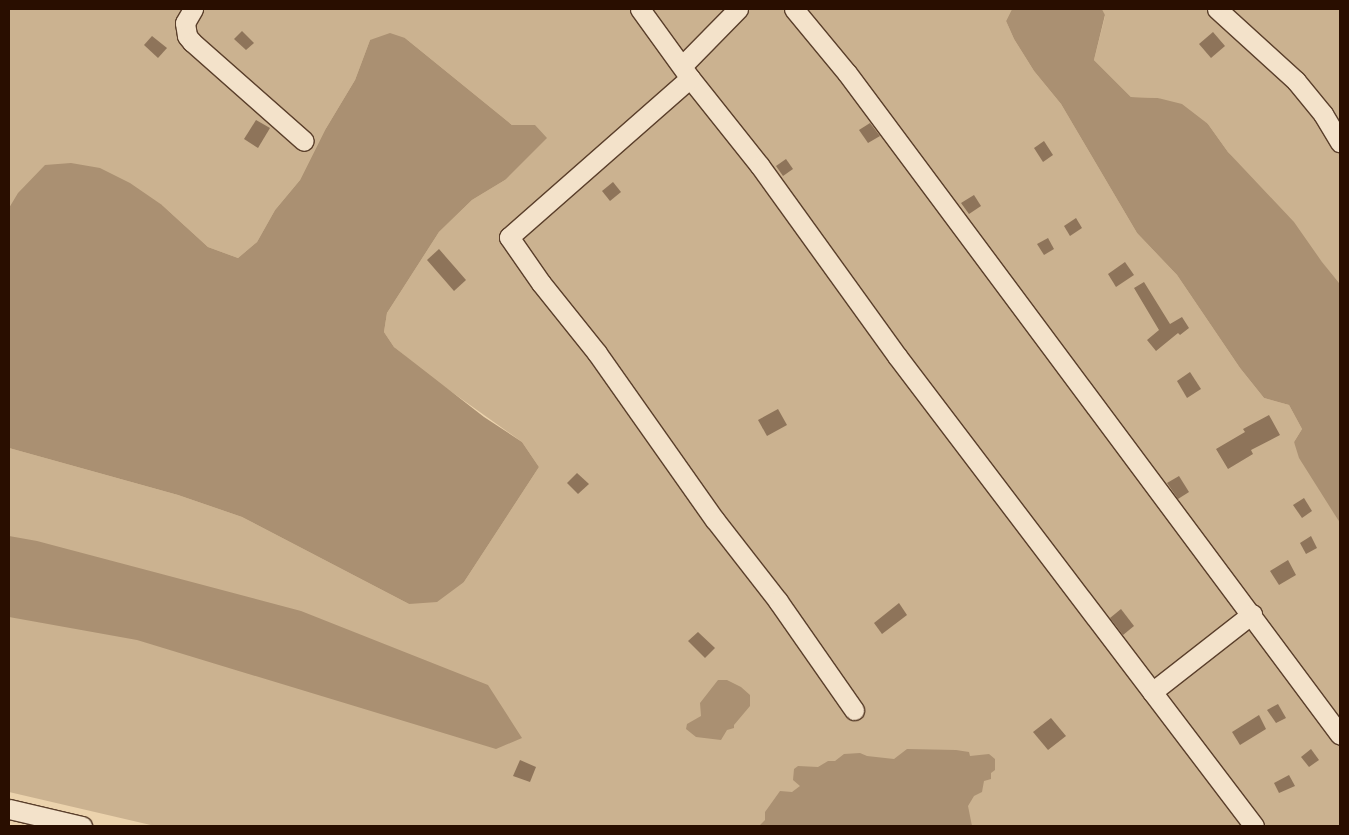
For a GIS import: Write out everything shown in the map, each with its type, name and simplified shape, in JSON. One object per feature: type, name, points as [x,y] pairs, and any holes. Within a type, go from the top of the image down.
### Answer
[{"type":"lane","points":[[191,9],[185,23],[187,36],[192,42],[304,141]]},
{"type":"lane","points":[[640,9],[686,72],[760,166],[897,356],[1071,582],[1254,826]]},
{"type":"lane","points":[[738,9],[686,72],[509,237],[541,283],[597,353],[715,520],[778,601],[854,710]]},
{"type":"lane","points":[[794,9],[847,73],[1252,614],[1340,735]]},
{"type":"lane","points":[[1217,9],[1296,81],[1323,114],[1340,142]]},
{"type":"lane","points":[[1152,692],[1252,614]]},
{"type":"lane","points":[[9,809],[82,826]]},
{"type":"shaded area","points":[[9,9],[1012,9],[1006,21],[1014,39],[1034,71],[1061,104],[1137,233],[1177,275],[1240,368],[1264,398],[1289,405],[1302,429],[1294,442],[1340,523],[1340,826],[155,826],[9,792],[9,448],[178,495],[242,517],[409,604],[464,582],[539,467],[522,442],[432,378],[394,347],[384,332],[387,313],[439,232],[472,200],[505,180],[535,125],[512,125],[405,38],[370,40],[355,80],[325,130],[300,180],[275,210],[257,242],[238,258],[208,247],[162,205],[9,208]]},
{"type":"shaded area","points":[[1012,9],[1102,9],[1105,15],[1094,60],[1131,97],[1158,98],[1182,104],[1208,124],[1228,152],[1294,222],[1340,284],[1340,523],[1299,458],[1294,442],[1302,429],[1289,405],[1264,398],[1240,368],[1177,275],[1137,233],[1061,104],[1034,71],[1014,39],[1006,21]]},
{"type":"shaded area","points":[[1102,9],[1340,9],[1340,284],[1228,152],[1208,124],[1158,98],[1131,97],[1094,60],[1105,16]]},
{"type":"shaded area","points":[[390,33],[405,38],[512,125],[535,125],[547,138],[505,180],[472,200],[439,232],[387,313],[384,332],[394,347],[484,417],[522,442],[539,467],[464,582],[437,602],[409,604],[242,517],[178,495],[9,448],[9,208],[18,193],[45,165],[71,163],[100,168],[130,183],[162,205],[208,247],[238,258],[257,242],[275,210],[300,180],[325,130],[355,80],[370,40]]},
{"type":"shaded area","points":[[9,536],[37,541],[301,611],[488,685],[522,738],[496,749],[137,640],[9,617]]},
{"type":"shaded area","points":[[718,680],[727,680],[741,687],[750,695],[750,706],[734,725],[734,728],[727,730],[721,740],[696,737],[686,729],[687,724],[701,716],[700,703]]},
{"type":"shaded area","points":[[907,749],[956,750],[969,752],[970,756],[989,754],[995,759],[995,770],[991,773],[991,779],[984,781],[982,792],[974,796],[968,806],[972,826],[759,826],[765,820],[765,812],[780,791],[792,792],[800,786],[793,780],[794,769],[798,766],[818,767],[828,761],[835,761],[844,754],[860,753],[867,756],[894,759]]},
{"type":"building","points":[[242,31],[254,43],[246,50],[234,39]]},
{"type":"building","points":[[1213,32],[1225,46],[1211,58],[1199,44]]},
{"type":"building","points":[[152,36],[167,48],[158,58],[144,45]]},
{"type":"building","points":[[256,120],[270,128],[258,148],[244,139]]},
{"type":"building","points":[[870,123],[880,136],[868,143],[859,130]]},
{"type":"building","points":[[1044,141],[1053,155],[1043,162],[1034,148]]},
{"type":"building","points":[[786,159],[793,169],[783,176],[776,166]]},
{"type":"building","points":[[613,182],[621,192],[610,201],[602,191]]},
{"type":"building","points":[[974,195],[981,206],[969,214],[961,203]]},
{"type":"building","points":[[1076,218],[1082,228],[1070,236],[1064,226]]},
{"type":"building","points":[[1048,238],[1054,249],[1044,255],[1037,244]]},
{"type":"building","points":[[439,249],[466,280],[454,291],[427,260]]},
{"type":"building","points":[[1125,262],[1134,275],[1116,287],[1108,274]]},
{"type":"building","points":[[1144,282],[1170,324],[1182,317],[1189,328],[1180,335],[1178,333],[1156,351],[1147,340],[1159,330],[1134,288]]},
{"type":"building","points":[[1190,372],[1201,389],[1187,398],[1177,381]]},
{"type":"building","points":[[778,409],[787,425],[767,436],[758,420]]},
{"type":"building","points":[[1269,415],[1280,435],[1251,450],[1253,454],[1228,469],[1216,449],[1245,432],[1243,429]]},
{"type":"building","points":[[577,473],[589,484],[578,494],[567,483]]},
{"type":"building","points":[[1179,476],[1189,492],[1178,499],[1167,483]]},
{"type":"building","points":[[1304,498],[1312,511],[1302,518],[1293,505]]},
{"type":"building","points":[[1311,536],[1317,548],[1306,554],[1300,543]]},
{"type":"building","points":[[1288,560],[1296,575],[1279,585],[1270,571]]},
{"type":"building","points":[[899,603],[907,615],[882,634],[874,623]]},
{"type":"building","points":[[1121,609],[1134,626],[1123,635],[1110,618]]},
{"type":"building","points":[[698,632],[715,648],[705,658],[688,641]]},
{"type":"building","points":[[1278,704],[1286,718],[1276,723],[1267,710]]},
{"type":"building","points":[[1259,715],[1266,729],[1240,745],[1232,732]]},
{"type":"building","points":[[1051,718],[1066,736],[1048,750],[1033,732]]},
{"type":"building","points":[[1311,749],[1319,760],[1309,767],[1301,757]]},
{"type":"building","points":[[520,760],[536,767],[530,782],[513,776]]},
{"type":"building","points":[[1289,775],[1295,786],[1279,793],[1274,783]]}]
